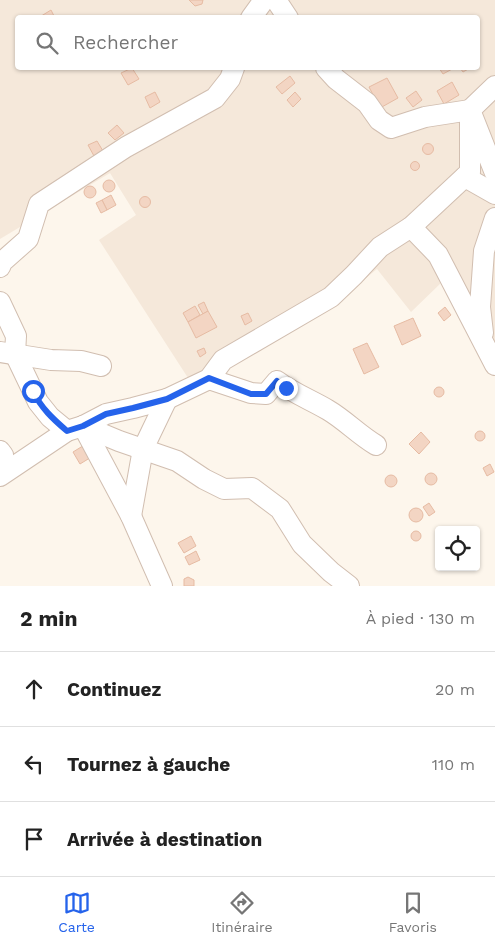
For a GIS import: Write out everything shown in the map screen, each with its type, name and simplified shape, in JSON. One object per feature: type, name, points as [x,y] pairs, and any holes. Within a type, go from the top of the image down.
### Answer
[{"type":"street","points":[[253,15],[264,0]]},
{"type":"street","points":[[276,0],[286,15]]},
{"type":"street","points":[[1,262],[28,240],[39,204],[126,147],[215,98],[230,79],[233,70]]},
{"type":"street","points":[[328,70],[336,79],[367,103],[380,120],[391,128],[425,117],[470,110],[495,86]]},
{"type":"street","points":[[470,110],[495,173]]},
{"type":"street","points":[[0,476],[75,428],[106,414],[167,399],[209,378],[223,360],[331,297],[354,276],[380,247],[411,227],[470,172],[470,110]]},
{"type":"street","points":[[465,177],[495,194]]},
{"type":"street","points":[[485,348],[480,307],[483,260],[484,251],[495,218]]},
{"type":"street","points":[[411,227],[438,255],[495,365]]},
{"type":"street","points":[[0,302],[16,336],[8,353]]},
{"type":"street","points":[[8,353],[51,360],[81,361],[101,366]]},
{"type":"street","points":[[8,353],[38,402],[50,417],[75,428],[119,441],[177,462],[224,489],[252,488],[280,509],[302,544],[331,572],[349,586]]},
{"type":"street","points":[[209,378],[251,394],[266,394],[277,381],[286,388],[330,411],[361,436],[376,445]]},
{"type":"street","points":[[131,516],[143,449],[167,399]]},
{"type":"street","points":[[75,428],[131,516],[162,586]]},
{"type":"street","points":[[0,451],[3,455],[0,463]]},
{"type":"shaded area","points":[[0,0],[495,0],[495,345],[441,283],[411,312],[377,269],[323,313],[288,334],[190,381],[99,240],[136,215],[110,173],[0,239]]},
{"type":"building","points":[[189,0],[203,0],[202,4],[195,6]]},
{"type":"building","points":[[51,10],[54,15],[43,15]]},
{"type":"building","points":[[133,70],[139,79],[128,85],[121,73]]},
{"type":"building","points":[[440,70],[450,70],[443,74]]},
{"type":"building","points":[[290,76],[295,83],[282,94],[276,87]]},
{"type":"building","points":[[387,78],[398,98],[380,108],[369,87]]},
{"type":"building","points":[[452,82],[459,95],[444,104],[437,91]]},
{"type":"building","points":[[416,91],[422,100],[413,107],[406,98]]},
{"type":"building","points":[[155,92],[160,102],[150,108],[145,97]]},
{"type":"building","points":[[295,92],[301,99],[293,107],[287,100]]},
{"type":"building","points":[[117,125],[124,133],[115,140],[108,133]]},
{"type":"building","points":[[97,141],[103,151],[94,156],[88,145]]},
{"type":"building","points":[[426,144],[430,144],[433,149],[432,153],[426,154],[423,151],[423,147]]},
{"type":"building","points":[[415,162],[419,166],[415,170],[411,166]]},
{"type":"building","points":[[109,180],[115,186],[109,192],[103,186]]},
{"type":"building","points":[[88,186],[92,186],[96,192],[92,198],[88,198],[84,194],[84,190]]},
{"type":"building","points":[[111,195],[116,205],[107,210],[102,200]]},
{"type":"building","points":[[143,197],[147,197],[150,202],[149,206],[143,207],[140,204],[140,200]]},
{"type":"building","points":[[102,200],[107,210],[101,213],[96,203]]},
{"type":"building","points":[[204,302],[208,311],[203,314],[198,305]]},
{"type":"building","points":[[195,306],[200,315],[188,322],[183,313]]},
{"type":"building","points":[[445,307],[451,315],[444,321],[438,313]]},
{"type":"building","points":[[208,311],[217,327],[196,338],[188,322]]},
{"type":"building","points":[[248,313],[252,321],[245,325],[241,316]]},
{"type":"building","points":[[413,318],[421,336],[402,345],[394,326]]},
{"type":"building","points":[[367,343],[379,367],[364,374],[353,349]]},
{"type":"building","points":[[204,348],[206,353],[200,357],[197,351]]},
{"type":"building","points":[[437,387],[441,387],[444,392],[443,396],[437,397],[434,394],[434,390]]},
{"type":"building","points":[[478,431],[482,431],[485,436],[484,440],[478,441],[475,438],[475,434]]},
{"type":"building","points":[[421,432],[430,442],[419,454],[409,444]]},
{"type":"building","points":[[86,444],[93,456],[80,464],[73,452]]},
{"type":"building","points":[[490,464],[494,472],[487,476],[483,468]]},
{"type":"building","points":[[433,473],[436,474],[436,484],[429,485],[426,484],[425,477],[426,474]]},
{"type":"building","points":[[393,475],[396,476],[396,486],[389,487],[386,486],[385,479],[386,476]]},
{"type":"building","points":[[429,503],[435,512],[429,516],[423,507]]},
{"type":"building","points":[[416,508],[421,510],[423,515],[421,520],[416,522],[411,520],[409,515],[411,510]]},
{"type":"building","points":[[416,531],[421,536],[416,541],[411,536]]},
{"type":"building","points":[[191,536],[196,546],[184,553],[178,543]]},
{"type":"building","points":[[196,551],[200,560],[189,565],[185,557]]},
{"type":"building","points":[[188,577],[194,580],[194,586],[184,586],[184,579]]},
{"type":"route","points":[[33,391],[38,402],[50,417],[67,431],[83,426],[106,414],[167,399],[209,378],[251,394],[266,394],[277,381],[286,388]]}]
